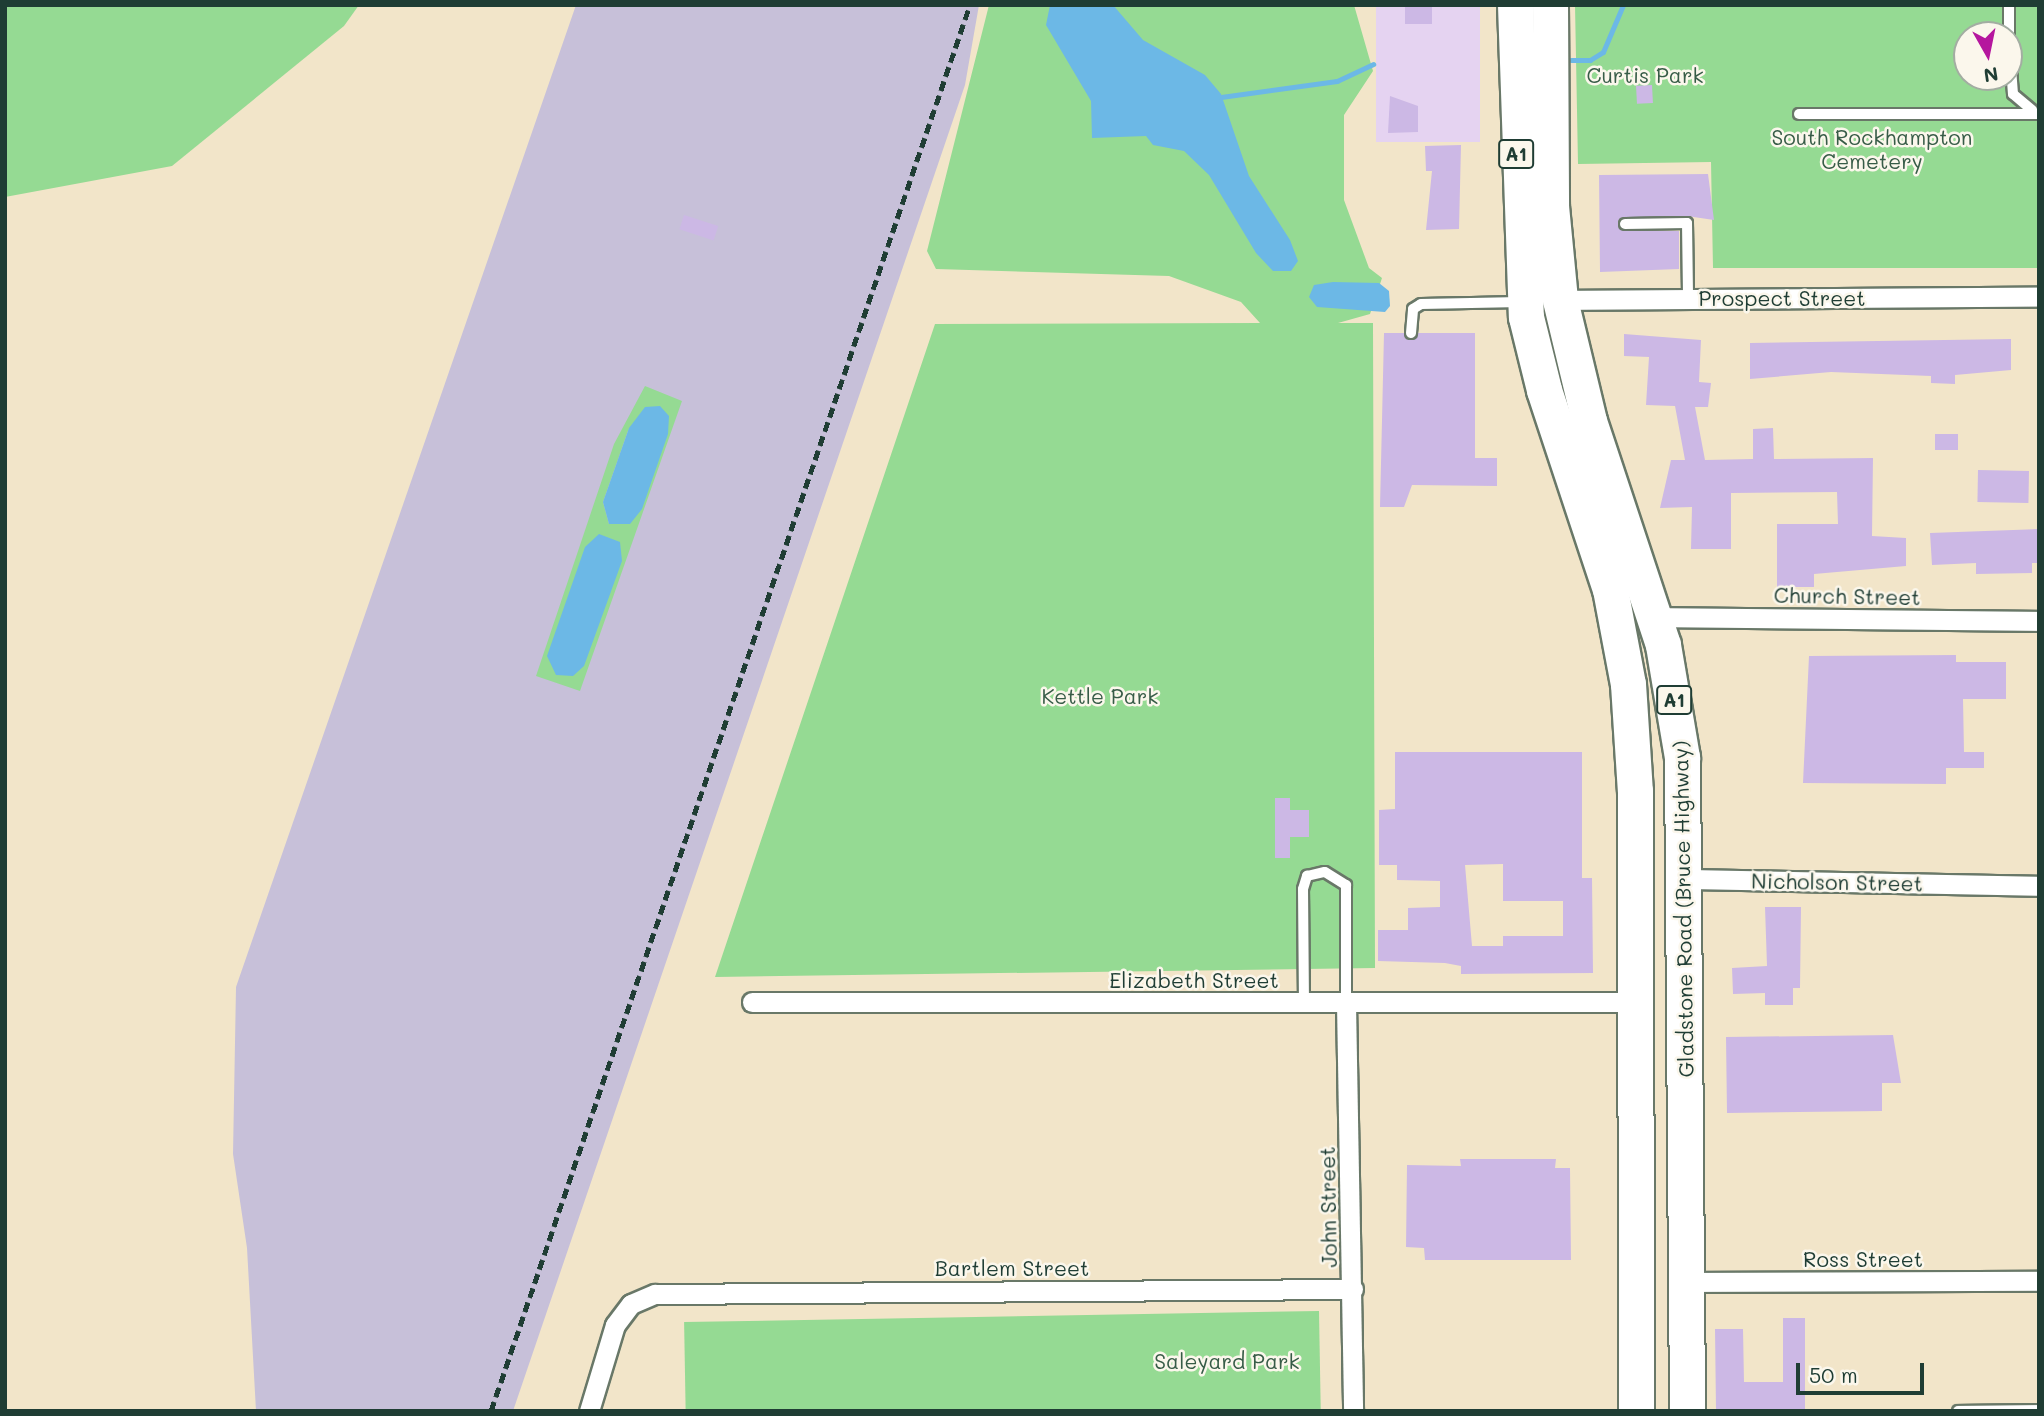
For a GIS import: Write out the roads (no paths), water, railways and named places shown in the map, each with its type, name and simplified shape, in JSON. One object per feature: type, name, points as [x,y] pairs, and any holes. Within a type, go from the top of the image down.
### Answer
[{"type":"highway","name":"A1","points":[[1515,5],[1525,302],[1544,390],[1619,624],[1635,791],[1636,1411]]},
{"type":"highway","name":"Gladstone Road (Bruce Highway)","points":[[1550,5],[1551,206],[1560,300],[1589,421],[1655,617],[1676,710],[1686,879],[1687,1411]]},
{"type":"highway","name":"Prospect Street","points":[[1525,302],[1560,300]]},
{"type":"highway","name":"Nicholson Street","points":[[1635,879],[1686,879]]},
{"type":"street","name":"Prospect Street","points":[[1560,300],[2039,297]]},
{"type":"street","name":"Church Street","points":[[1655,617],[2039,621]]},
{"type":"street","name":"Nicholson Street","points":[[1686,879],[2039,886]]},
{"type":"street","name":"Elizabeth Street","points":[[752,1002],[1635,1002]]},
{"type":"street","name":"John Street","points":[[1346,1003],[1353,1411]]},
{"type":"street","name":"Ross Street","points":[[1687,1282],[2039,1281]]},
{"type":"street","name":"Bartlem Street","points":[[589,1411],[622,1312],[642,1298],[671,1292],[1353,1289]]},
{"type":"lane","points":[[2013,91],[2022,108],[2039,113]]},
{"type":"lane","points":[[1799,114],[2039,113]]},
{"type":"lane","points":[[1625,224],[1687,223],[1688,298]]},
{"type":"lane","points":[[1411,333],[1413,309],[1420,304],[1525,302]]},
{"type":"lane","points":[[1304,1003],[1303,889],[1307,876],[1325,872],[1341,876],[1347,890],[1346,1003]]},
{"type":"lane","points":[[1958,1411],[2039,1410]]},
{"type":"water","points":[[1050,5],[1113,5],[1143,40],[1205,75],[1221,94],[1249,176],[1290,240],[1298,261],[1291,271],[1273,271],[1256,253],[1209,175],[1184,151],[1153,145],[1146,136],[1092,138],[1091,101],[1046,25]]},
{"type":"water","points":[[1333,282],[1379,283],[1389,291],[1390,306],[1385,312],[1317,307],[1309,297],[1314,285]]},
{"type":"water","points":[[660,406],[669,416],[668,434],[642,509],[630,524],[609,524],[603,502],[629,428],[645,407]]},
{"type":"water","points":[[599,534],[620,542],[622,561],[584,666],[573,676],[556,675],[547,656],[585,547]]},
{"type":"waterway","points":[[1571,60],[1590,60],[1603,52],[1623,5]]},
{"type":"waterway","points":[[1221,97],[1337,81],[1373,64]]},
{"type":"railway","points":[[491,1411],[970,5]]},
{"type":"park label","name":"Curtis Park","points":[[1645,75]]},
{"type":"park label","name":"South Rockhampton Cemetery","points":[[1872,149]]},
{"type":"park label","name":"Kettle Park","points":[[1100,696]]},
{"type":"park label","name":"Saleyard Park","points":[[1227,1361]]}]
